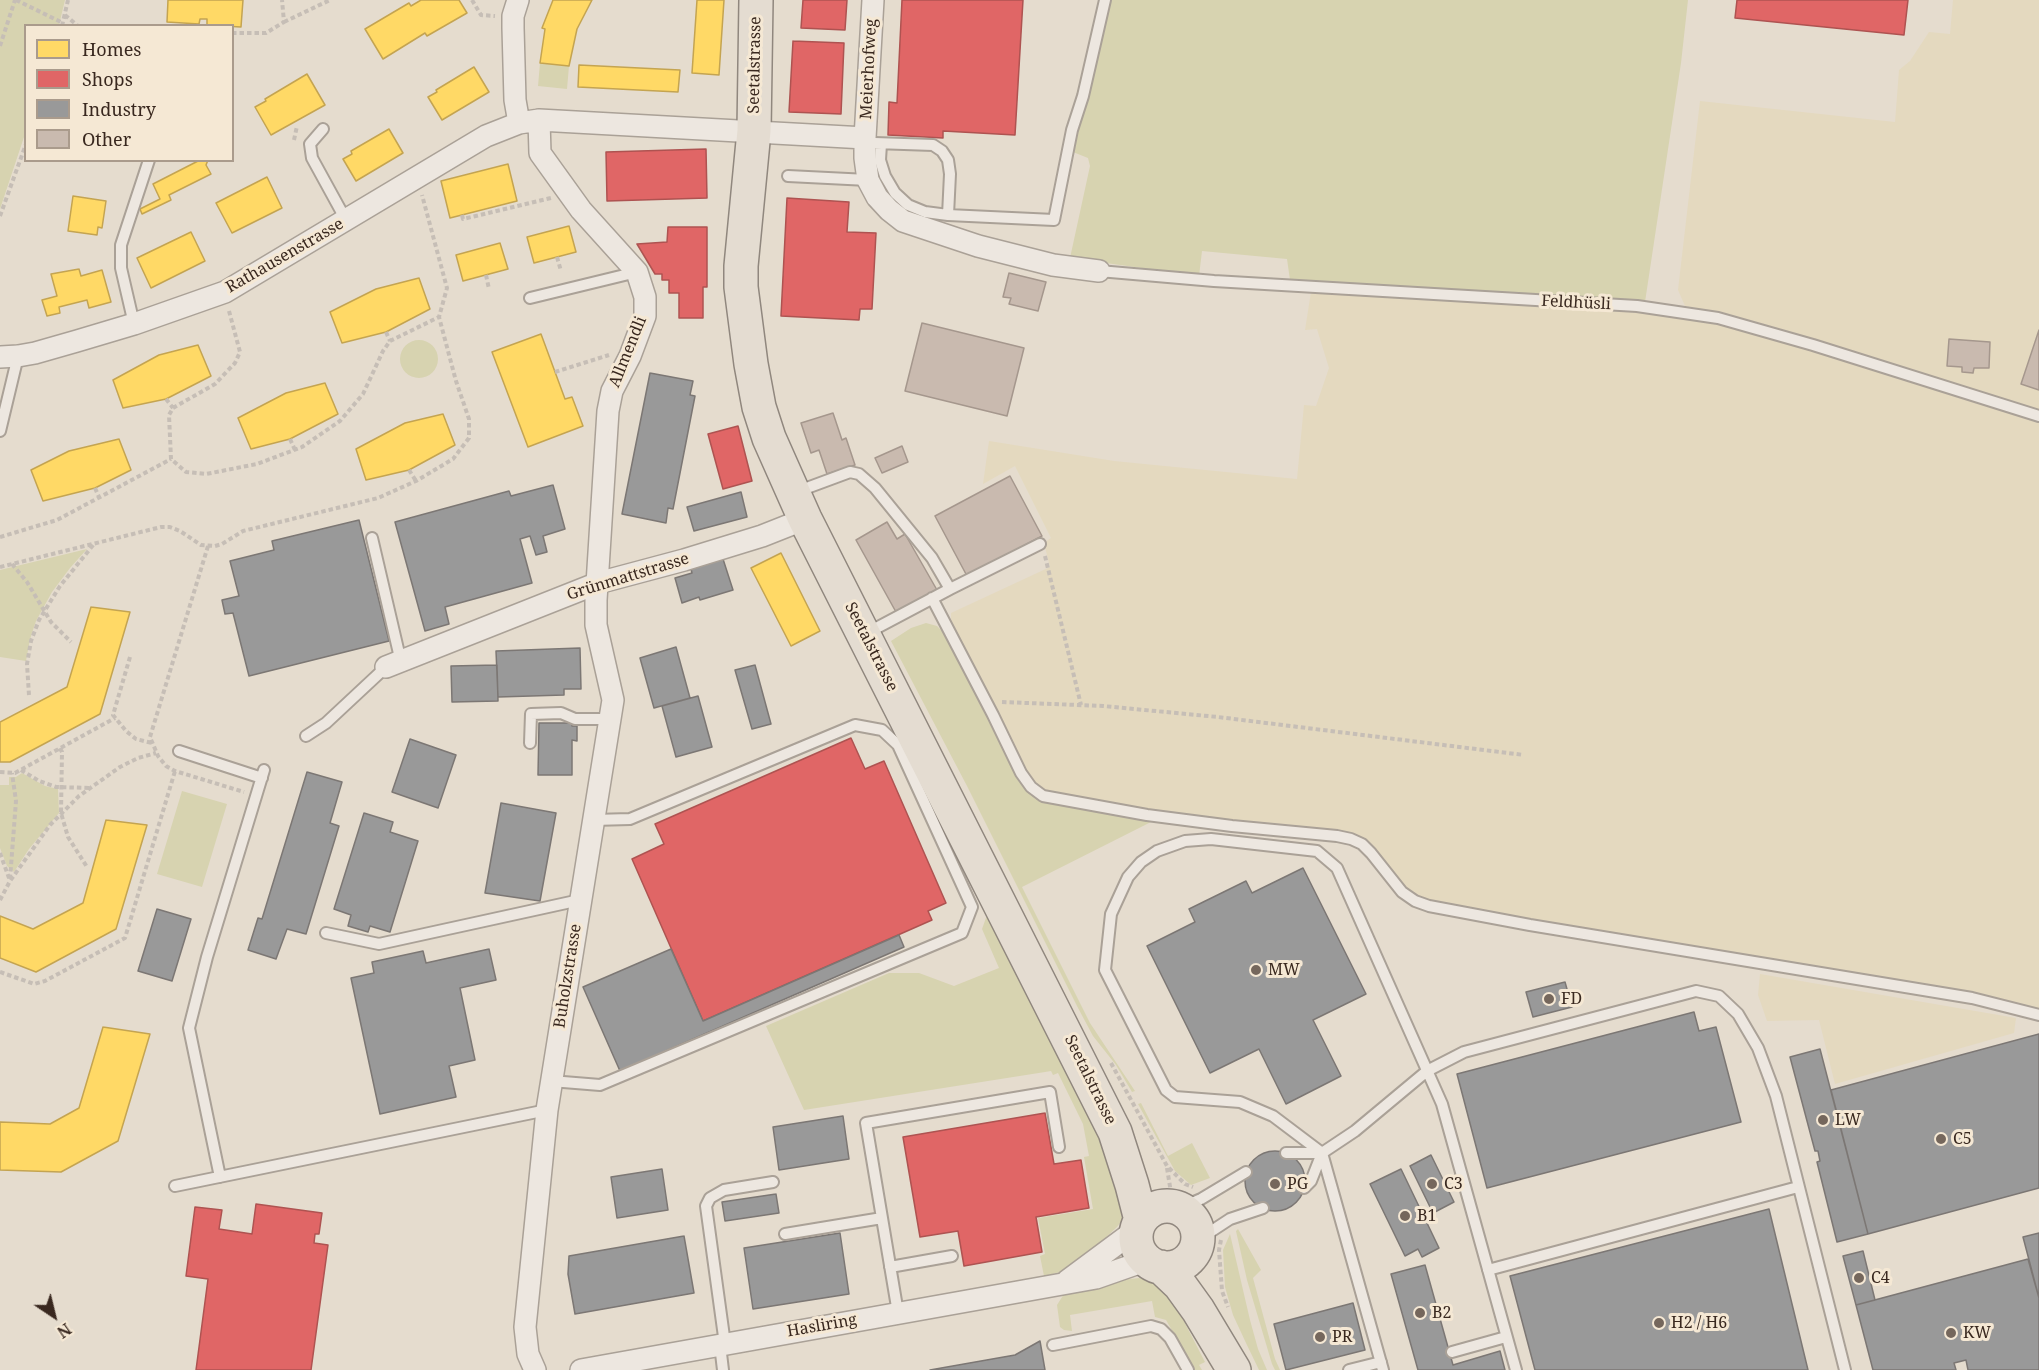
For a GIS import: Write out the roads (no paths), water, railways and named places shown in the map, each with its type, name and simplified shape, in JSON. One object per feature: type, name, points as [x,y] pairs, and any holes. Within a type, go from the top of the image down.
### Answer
[{"type":"main road","name":"Seetalstrasse","points":[[756,0],[754,131],[742,244],[741,287],[759,407],[769,438],[799,506],[1116,1132],[1132,1185],[1139,1225]]},
{"type":"main road","name":"Seetalstrasse","points":[[1116,1132],[1176,1207]]},
{"type":"main road","points":[[1158,1207],[1176,1207],[1194,1221],[1206,1241],[1209,1293],[1230,1362],[1186,1292],[1138,1247],[1139,1225],[1146,1214],[1158,1207]]},
{"type":"main road","points":[[1155,1265],[1169,1268],[1183,1263],[1206,1241]]},
{"type":"street","name":"Meierhofweg","points":[[871,141],[873,0]]},
{"type":"street","points":[[516,8],[515,100],[529,121]]},
{"type":"street","name":"Rathausenstrasse","points":[[9,357],[134,324],[225,292],[486,136],[529,121],[754,131]]},
{"type":"street","name":"Allmendli","points":[[529,121],[540,153],[581,210],[637,272],[645,297],[645,316],[630,356],[612,391],[608,411],[598,583]]},
{"type":"street","name":"Seetalstrasse","points":[[754,131],[871,141]]},
{"type":"street","points":[[871,141],[865,158],[868,180],[877,197],[903,221],[978,246],[1053,265],[1099,271]]},
{"type":"street","name":"Grünmattstrasse","points":[[394,664],[598,583],[762,536],[799,506]]},
{"type":"street","name":"Buholzstrasse","points":[[535,1370],[528,1354],[525,1327],[547,1110],[613,699],[596,626],[598,583]]},
{"type":"street","name":"Hasliring","points":[[1064,1283],[1139,1225]]},
{"type":"street","name":"Hasliring","points":[[581,1370],[1096,1278],[1136,1264],[1155,1265]]},
{"type":"lane","points":[[948,215],[950,174],[948,160],[942,151],[933,145],[871,141],[885,176],[895,193],[908,205],[925,212],[948,215],[1054,220],[1072,130],[1083,96],[1105,0]]},
{"type":"lane","points":[[323,129],[310,144],[312,158],[346,220]]},
{"type":"lane","points":[[134,324],[121,268],[121,245],[148,162]]},
{"type":"lane","points":[[788,176],[868,180]]},
{"type":"lane","name":"Feldhüsli","points":[[1099,271],[1214,281],[1637,306],[1718,318],[1813,345],[2039,416]]},
{"type":"lane","points":[[530,298],[637,272]]},
{"type":"lane","points":[[0,431],[9,357]]},
{"type":"lane","points":[[799,506],[850,472],[859,474],[875,488],[932,558],[950,589]]},
{"type":"lane","points":[[306,736],[327,723],[394,664],[372,538]]},
{"type":"lane","points":[[864,634],[1040,544]]},
{"type":"lane","points":[[932,598],[1021,773],[1031,788],[1044,796],[1147,815],[1351,839],[1362,844],[1371,853],[1402,892],[1415,902],[1429,906],[1530,925],[1972,998],[2039,1015]]},
{"type":"lane","points":[[530,743],[531,714],[561,713],[575,719],[610,719]]},
{"type":"lane","points":[[551,1081],[600,1085],[608,1082],[962,933],[972,907],[898,745],[882,730],[855,725],[630,819],[593,820]]},
{"type":"lane","points":[[179,751],[263,774],[207,957],[189,1028],[219,1177]]},
{"type":"lane","points":[[1349,1370],[1382,1366],[1322,1153],[1274,1116],[1240,1102],[1174,1097],[1166,1090],[1105,970],[1111,914],[1128,877],[1141,862],[1157,851],[1176,844],[1211,839],[1317,851],[1337,868],[1442,1104],[1516,1370]]},
{"type":"lane","points":[[326,933],[380,944],[580,900]]},
{"type":"lane","points":[[1304,1188],[1311,1180],[1322,1153],[1354,1131],[1427,1071],[1464,1052],[1696,991],[1719,996],[1738,1014],[1758,1048],[1776,1096],[1845,1370]]},
{"type":"lane","points":[[898,1313],[866,1123],[1050,1092],[1059,1147]]},
{"type":"lane","points":[[175,1186],[547,1110]]},
{"type":"lane","points":[[1286,1153],[1322,1153]]},
{"type":"lane","points":[[1176,1207],[1201,1198],[1246,1172]]},
{"type":"lane","points":[[723,1370],[723,1344],[706,1206],[710,1198],[724,1190],[773,1182]]},
{"type":"lane","points":[[1488,1270],[1798,1187]]},
{"type":"lane","points":[[1206,1241],[1230,1219],[1263,1208]]},
{"type":"lane","points":[[785,1234],[882,1218]]},
{"type":"lane","points":[[890,1267],[952,1256]]},
{"type":"lane","points":[[1053,1345],[1151,1326],[1161,1329],[1170,1338],[1188,1370]]},
{"type":"lane","points":[[1452,1352],[1506,1337]]},
{"type":"place","name":"MW","points":[[1256,970]]},
{"type":"place","name":"FD","points":[[1549,999]]},
{"type":"place","name":"LW","points":[[1823,1120]]},
{"type":"place","name":"C5","points":[[1941,1139]]},
{"type":"place","name":"PG","points":[[1275,1184]]},
{"type":"place","name":"C3","points":[[1432,1184]]},
{"type":"place","name":"B1","points":[[1405,1216]]},
{"type":"place","name":"C4","points":[[1859,1278]]},
{"type":"place","name":"B2","points":[[1420,1313]]},
{"type":"place","name":"H2 / H6","points":[[1659,1323]]},
{"type":"place","name":"KW","points":[[1951,1333]]},
{"type":"place","name":"PR","points":[[1320,1337]]}]
